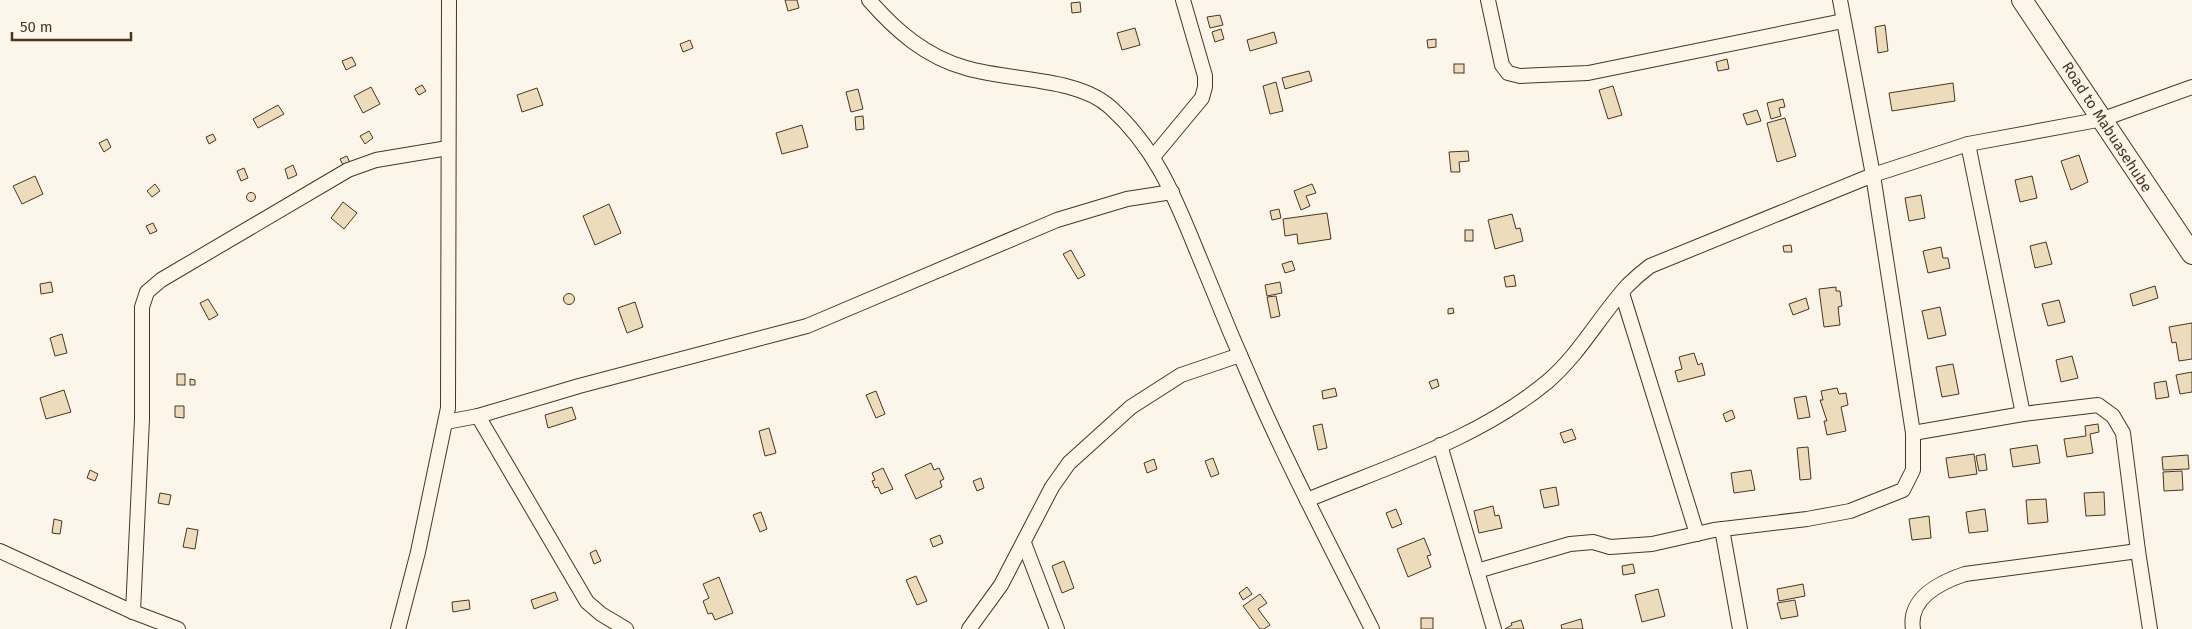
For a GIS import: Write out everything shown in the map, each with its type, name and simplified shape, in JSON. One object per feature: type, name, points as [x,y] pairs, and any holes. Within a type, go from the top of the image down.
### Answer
[{"type":"main road","name":"Road to Mabuasehube","points":[[2022,0],[2192,254]]},
{"type":"street","points":[[398,629],[418,552],[446,422],[449,0]]},
{"type":"street","points":[[869,0],[889,23],[907,38],[946,61],[967,69],[1068,87],[1089,93],[1109,106],[1128,125],[1153,157],[1172,192],[1240,355],[1307,500],[1372,629]]},
{"type":"street","points":[[1153,157],[1202,98],[1205,87],[1205,76],[1184,0]]},
{"type":"street","points":[[1488,0],[1502,65],[1508,73],[1520,76],[1588,73],[1843,21]]},
{"type":"street","points":[[1477,570],[1570,544],[1593,542],[1610,547],[1652,544],[1722,529],[1807,519],[1850,511],[1903,490],[1913,470],[1913,433],[1873,175],[1840,0]]},
{"type":"street","points":[[1307,500],[1463,436],[1506,413],[1548,381],[1582,345],[1622,293],[1650,266],[1873,175],[1968,144],[2103,119],[2192,87]]},
{"type":"street","points":[[1968,144],[2023,414]]},
{"type":"street","points":[[134,612],[142,419],[142,307],[147,292],[161,280],[348,170],[376,160],[448,148]]},
{"type":"street","points":[[446,422],[478,416],[580,386],[807,326],[1057,220],[1127,199],[1172,192]]},
{"type":"street","points":[[1622,293],[1697,534]]},
{"type":"street","points":[[968,629],[1001,585],[1052,487],[1069,463],[1131,407],[1181,375],[1240,355]]},
{"type":"street","points":[[1913,433],[2023,414],[2098,405],[2114,416],[2123,433],[2150,629]]},
{"type":"street","points":[[478,416],[587,602],[601,614],[626,629]]},
{"type":"street","points":[[1440,445],[1494,629]]},
{"type":"street","points":[[1722,529],[1740,629]]},
{"type":"street","points":[[1024,543],[1057,629]]},
{"type":"street","points":[[0,551],[134,612],[178,629]]},
{"type":"street","points":[[1913,629],[1912,623],[1918,606],[1929,591],[1946,580],[1965,574],[2138,551]]},
{"type":"building","points":[[785,0],[797,0],[799,8],[788,11]]},
{"type":"building","points":[[1080,2],[1081,12],[1072,13],[1071,3]]},
{"type":"building","points":[[1220,15],[1223,25],[1210,28],[1207,17]]},
{"type":"building","points":[[1885,25],[1888,51],[1878,53],[1875,27]]},
{"type":"building","points":[[1135,28],[1140,45],[1122,50],[1117,33]]},
{"type":"building","points":[[1221,29],[1224,39],[1215,42],[1212,32]]},
{"type":"building","points":[[1274,32],[1277,43],[1250,51],[1247,40]]},
{"type":"building","points":[[1436,39],[1436,47],[1428,48],[1427,40]]},
{"type":"building","points":[[690,40],[693,48],[683,52],[680,44]]},
{"type":"building","points":[[352,57],[356,65],[346,70],[342,61]]},
{"type":"building","points":[[1727,59],[1729,69],[1718,71],[1716,62]]},
{"type":"building","points":[[1454,64],[1464,64],[1464,73],[1454,73]]},
{"type":"building","points":[[1309,71],[1312,81],[1285,89],[1282,78]]},
{"type":"building","points":[[1276,82],[1283,111],[1270,114],[1263,86]]},
{"type":"building","points":[[1953,83],[1955,101],[1892,111],[1889,93]]},
{"type":"building","points":[[422,85],[426,91],[419,95],[415,89]]},
{"type":"building","points":[[1613,86],[1622,115],[1608,119],[1599,90]]},
{"type":"building","points":[[371,87],[380,104],[363,113],[354,96]]},
{"type":"building","points":[[537,88],[543,105],[522,112],[517,95]]},
{"type":"building","points":[[858,89],[863,109],[851,112],[846,92]]},
{"type":"building","points":[[1783,99],[1785,107],[1779,108],[1781,116],[1771,119],[1767,103]]},
{"type":"building","points":[[278,105],[284,114],[258,128],[253,119]]},
{"type":"building","points":[[1757,110],[1761,121],[1747,125],[1743,114]]},
{"type":"building","points":[[863,116],[864,129],[856,130],[855,117]]},
{"type":"building","points":[[1785,118],[1796,156],[1777,162],[1767,123]]},
{"type":"building","points":[[802,125],[808,147],[782,154],[776,133]]},
{"type":"building","points":[[369,131],[373,138],[365,144],[360,136]]},
{"type":"building","points":[[213,134],[216,140],[209,144],[206,137]]},
{"type":"building","points":[[107,139],[111,147],[104,152],[99,143]]},
{"type":"building","points":[[1468,151],[1469,161],[1459,162],[1460,172],[1451,172],[1449,152]]},
{"type":"building","points":[[2079,155],[2088,182],[2071,190],[2061,161]]},
{"type":"building","points":[[347,156],[350,163],[344,167],[340,159]]},
{"type":"building","points":[[293,165],[297,175],[288,179],[285,169]]},
{"type":"building","points":[[244,168],[248,178],[241,181],[237,171]]},
{"type":"building","points":[[35,176],[43,194],[22,204],[13,186]]},
{"type":"building","points":[[2032,176],[2037,198],[2020,202],[2015,180]]},
{"type":"building","points":[[155,184],[160,191],[152,197],[147,191]]},
{"type":"building","points":[[1312,184],[1316,193],[1306,196],[1310,206],[1301,210],[1294,191]]},
{"type":"building","points":[[251,193],[255,197],[251,201],[247,197]]},
{"type":"building","points":[[1921,195],[1925,218],[1909,221],[1905,198]]},
{"type":"building","points":[[343,202],[357,213],[344,229],[331,218]]},
{"type":"building","points":[[609,204],[621,233],[595,245],[583,216]]},
{"type":"building","points":[[1279,209],[1281,218],[1272,220],[1270,211]]},
{"type":"building","points":[[1327,213],[1331,239],[1298,244],[1297,234],[1285,236],[1283,219]]},
{"type":"building","points":[[1512,214],[1516,229],[1520,228],[1523,241],[1495,249],[1488,220]]},
{"type":"building","points":[[153,223],[157,231],[150,234],[146,226]]},
{"type":"building","points":[[1465,230],[1473,230],[1473,241],[1465,241]]},
{"type":"building","points":[[2046,242],[2052,264],[2035,268],[2030,246]]},
{"type":"building","points":[[1791,245],[1792,252],[1784,252],[1783,246]]},
{"type":"building","points":[[1941,247],[1943,258],[1948,258],[1950,268],[1928,273],[1923,251]]},
{"type":"building","points":[[1071,250],[1085,275],[1078,279],[1063,254]]},
{"type":"building","points":[[1292,261],[1295,270],[1285,273],[1282,264]]},
{"type":"building","points":[[1514,275],[1516,286],[1506,287],[1504,277]]},
{"type":"building","points":[[51,282],[53,292],[41,294],[40,284]]},
{"type":"building","points":[[1280,282],[1282,293],[1267,296],[1265,285]]},
{"type":"building","points":[[2155,286],[2158,298],[2133,306],[2130,294]]},
{"type":"building","points":[[1836,287],[1836,291],[1840,291],[1842,306],[1838,307],[1840,325],[1824,327],[1819,289]]},
{"type":"building","points":[[567,294],[571,294],[574,299],[573,303],[567,304],[564,301],[564,297]]},
{"type":"building","points":[[1276,296],[1280,316],[1271,318],[1267,297]]},
{"type":"building","points":[[1806,298],[1809,309],[1793,315],[1789,304]]},
{"type":"building","points":[[208,299],[218,315],[209,320],[200,303]]},
{"type":"building","points":[[2059,300],[2065,322],[2048,326],[2042,304]]},
{"type":"building","points":[[635,302],[643,327],[627,333],[618,308]]},
{"type":"building","points":[[1940,307],[1946,335],[1928,339],[1922,311]]},
{"type":"building","points":[[1453,308],[1454,313],[1448,314],[1448,309]]},
{"type":"building","points":[[2192,323],[2192,359],[2179,361],[2176,342],[2172,343],[2169,327]]},
{"type":"building","points":[[62,334],[67,353],[55,356],[50,338]]},
{"type":"building","points":[[1694,353],[1698,365],[1702,363],[1705,375],[1678,382],[1675,371],[1682,369],[1679,357]]},
{"type":"building","points":[[2072,356],[2078,378],[2061,382],[2056,360]]},
{"type":"building","points":[[1953,364],[1959,394],[1942,397],[1936,367]]},
{"type":"building","points":[[2192,372],[2192,392],[2180,394],[2176,375]]},
{"type":"building","points":[[177,374],[185,374],[185,385],[177,385]]},
{"type":"building","points":[[190,379],[195,380],[195,385],[190,385]]},
{"type":"building","points":[[1437,379],[1439,386],[1432,389],[1429,382]]},
{"type":"building","points":[[2166,381],[2169,397],[2156,399],[2154,383]]},
{"type":"building","points":[[1335,388],[1337,396],[1323,399],[1322,391]]},
{"type":"building","points":[[1837,388],[1839,394],[1846,393],[1848,405],[1841,407],[1846,431],[1827,435],[1824,421],[1827,421],[1820,400],[1823,400],[1821,391]]},
{"type":"building","points":[[64,390],[71,412],[46,419],[40,398]]},
{"type":"building","points":[[876,391],[885,414],[876,418],[866,395]]},
{"type":"building","points":[[1806,396],[1810,417],[1798,419],[1794,398]]},
{"type":"building","points":[[175,406],[184,406],[184,418],[175,417]]},
{"type":"building","points":[[572,407],[576,419],[548,428],[545,415]]},
{"type":"building","points":[[1732,410],[1735,418],[1726,422],[1723,414]]},
{"type":"building","points":[[1322,424],[1327,448],[1318,450],[1313,426]]},
{"type":"building","points":[[2098,424],[2099,432],[2090,434],[2093,453],[2067,457],[2064,439],[2086,436],[2085,426]]},
{"type":"building","points":[[769,428],[776,453],[765,456],[759,431]]},
{"type":"building","points":[[1572,429],[1576,439],[1564,443],[1560,433]]},
{"type":"building","points":[[2037,445],[2040,463],[2013,467],[2010,449]]},
{"type":"building","points":[[1808,447],[1811,479],[1800,480],[1797,448]]},
{"type":"building","points":[[1974,454],[1977,474],[1949,478],[1946,458]]},
{"type":"building","points":[[1985,454],[1987,470],[1979,471],[1976,456]]},
{"type":"building","points":[[2188,455],[2189,469],[2163,470],[2162,457]]},
{"type":"building","points":[[1213,458],[1219,474],[1211,477],[1205,461]]},
{"type":"building","points":[[1154,459],[1157,469],[1147,473],[1144,463]]},
{"type":"building","points":[[931,463],[934,470],[939,468],[944,479],[940,481],[942,487],[916,499],[905,475]]},
{"type":"building","points":[[883,468],[893,489],[881,494],[878,487],[875,488],[872,481],[875,480],[872,473]]},
{"type":"building","points":[[90,470],[98,474],[95,481],[87,478]]},
{"type":"building","points":[[1751,470],[1755,490],[1734,493],[1731,473]]},
{"type":"building","points":[[2182,471],[2183,490],[2164,491],[2163,472]]},
{"type":"building","points":[[981,478],[984,488],[977,491],[973,481]]},
{"type":"building","points":[[1556,487],[1559,505],[1544,508],[1540,490]]},
{"type":"building","points":[[2104,492],[2105,515],[2086,516],[2084,493]]},
{"type":"building","points":[[160,493],[171,495],[169,505],[158,503]]},
{"type":"building","points":[[2046,499],[2048,522],[2028,524],[2026,500]]},
{"type":"building","points":[[1493,506],[1495,516],[1499,515],[1502,528],[1479,533],[1474,511]]},
{"type":"building","points":[[1396,509],[1402,524],[1392,528],[1386,513]]},
{"type":"building","points":[[1985,509],[1988,531],[1969,533],[1966,512]]},
{"type":"building","points":[[761,512],[767,529],[760,532],[753,515]]},
{"type":"building","points":[[1929,516],[1931,538],[1912,540],[1909,519]]},
{"type":"building","points":[[54,519],[62,521],[60,534],[52,533]]},
{"type":"building","points":[[187,528],[198,530],[195,549],[183,547]]},
{"type":"building","points":[[940,535],[943,543],[933,547],[930,539]]},
{"type":"building","points":[[1424,538],[1431,555],[1427,556],[1431,567],[1408,577],[1397,549]]},
{"type":"building","points":[[596,550],[601,561],[594,564],[590,553]]},
{"type":"building","points":[[1064,561],[1074,588],[1062,593],[1052,566]]},
{"type":"building","points":[[1633,564],[1635,573],[1623,575],[1622,566]]},
{"type":"building","points":[[916,576],[927,601],[917,605],[906,580]]},
{"type":"building","points":[[719,577],[733,613],[715,620],[712,613],[708,614],[703,601],[709,598],[703,584]]},
{"type":"building","points":[[1803,584],[1805,596],[1779,601],[1777,589]]},
{"type":"building","points":[[1247,587],[1252,594],[1243,600],[1239,593]]},
{"type":"building","points":[[1658,589],[1665,616],[1642,622],[1635,595]]},
{"type":"building","points":[[555,592],[558,600],[534,609],[531,600]]},
{"type":"building","points":[[1260,594],[1267,603],[1258,609],[1270,625],[1264,629],[1260,629],[1243,606]]},
{"type":"building","points":[[469,600],[470,609],[453,612],[452,602]]},
{"type":"building","points":[[1795,600],[1798,616],[1781,619],[1777,603]]},
{"type":"building","points":[[1421,618],[1433,618],[1433,629],[1421,629]]},
{"type":"building","points":[[1581,619],[1583,629],[1562,629],[1561,625]]},
{"type":"building","points":[[1521,620],[1524,629],[1505,629],[1512,625],[1511,623]]}]
